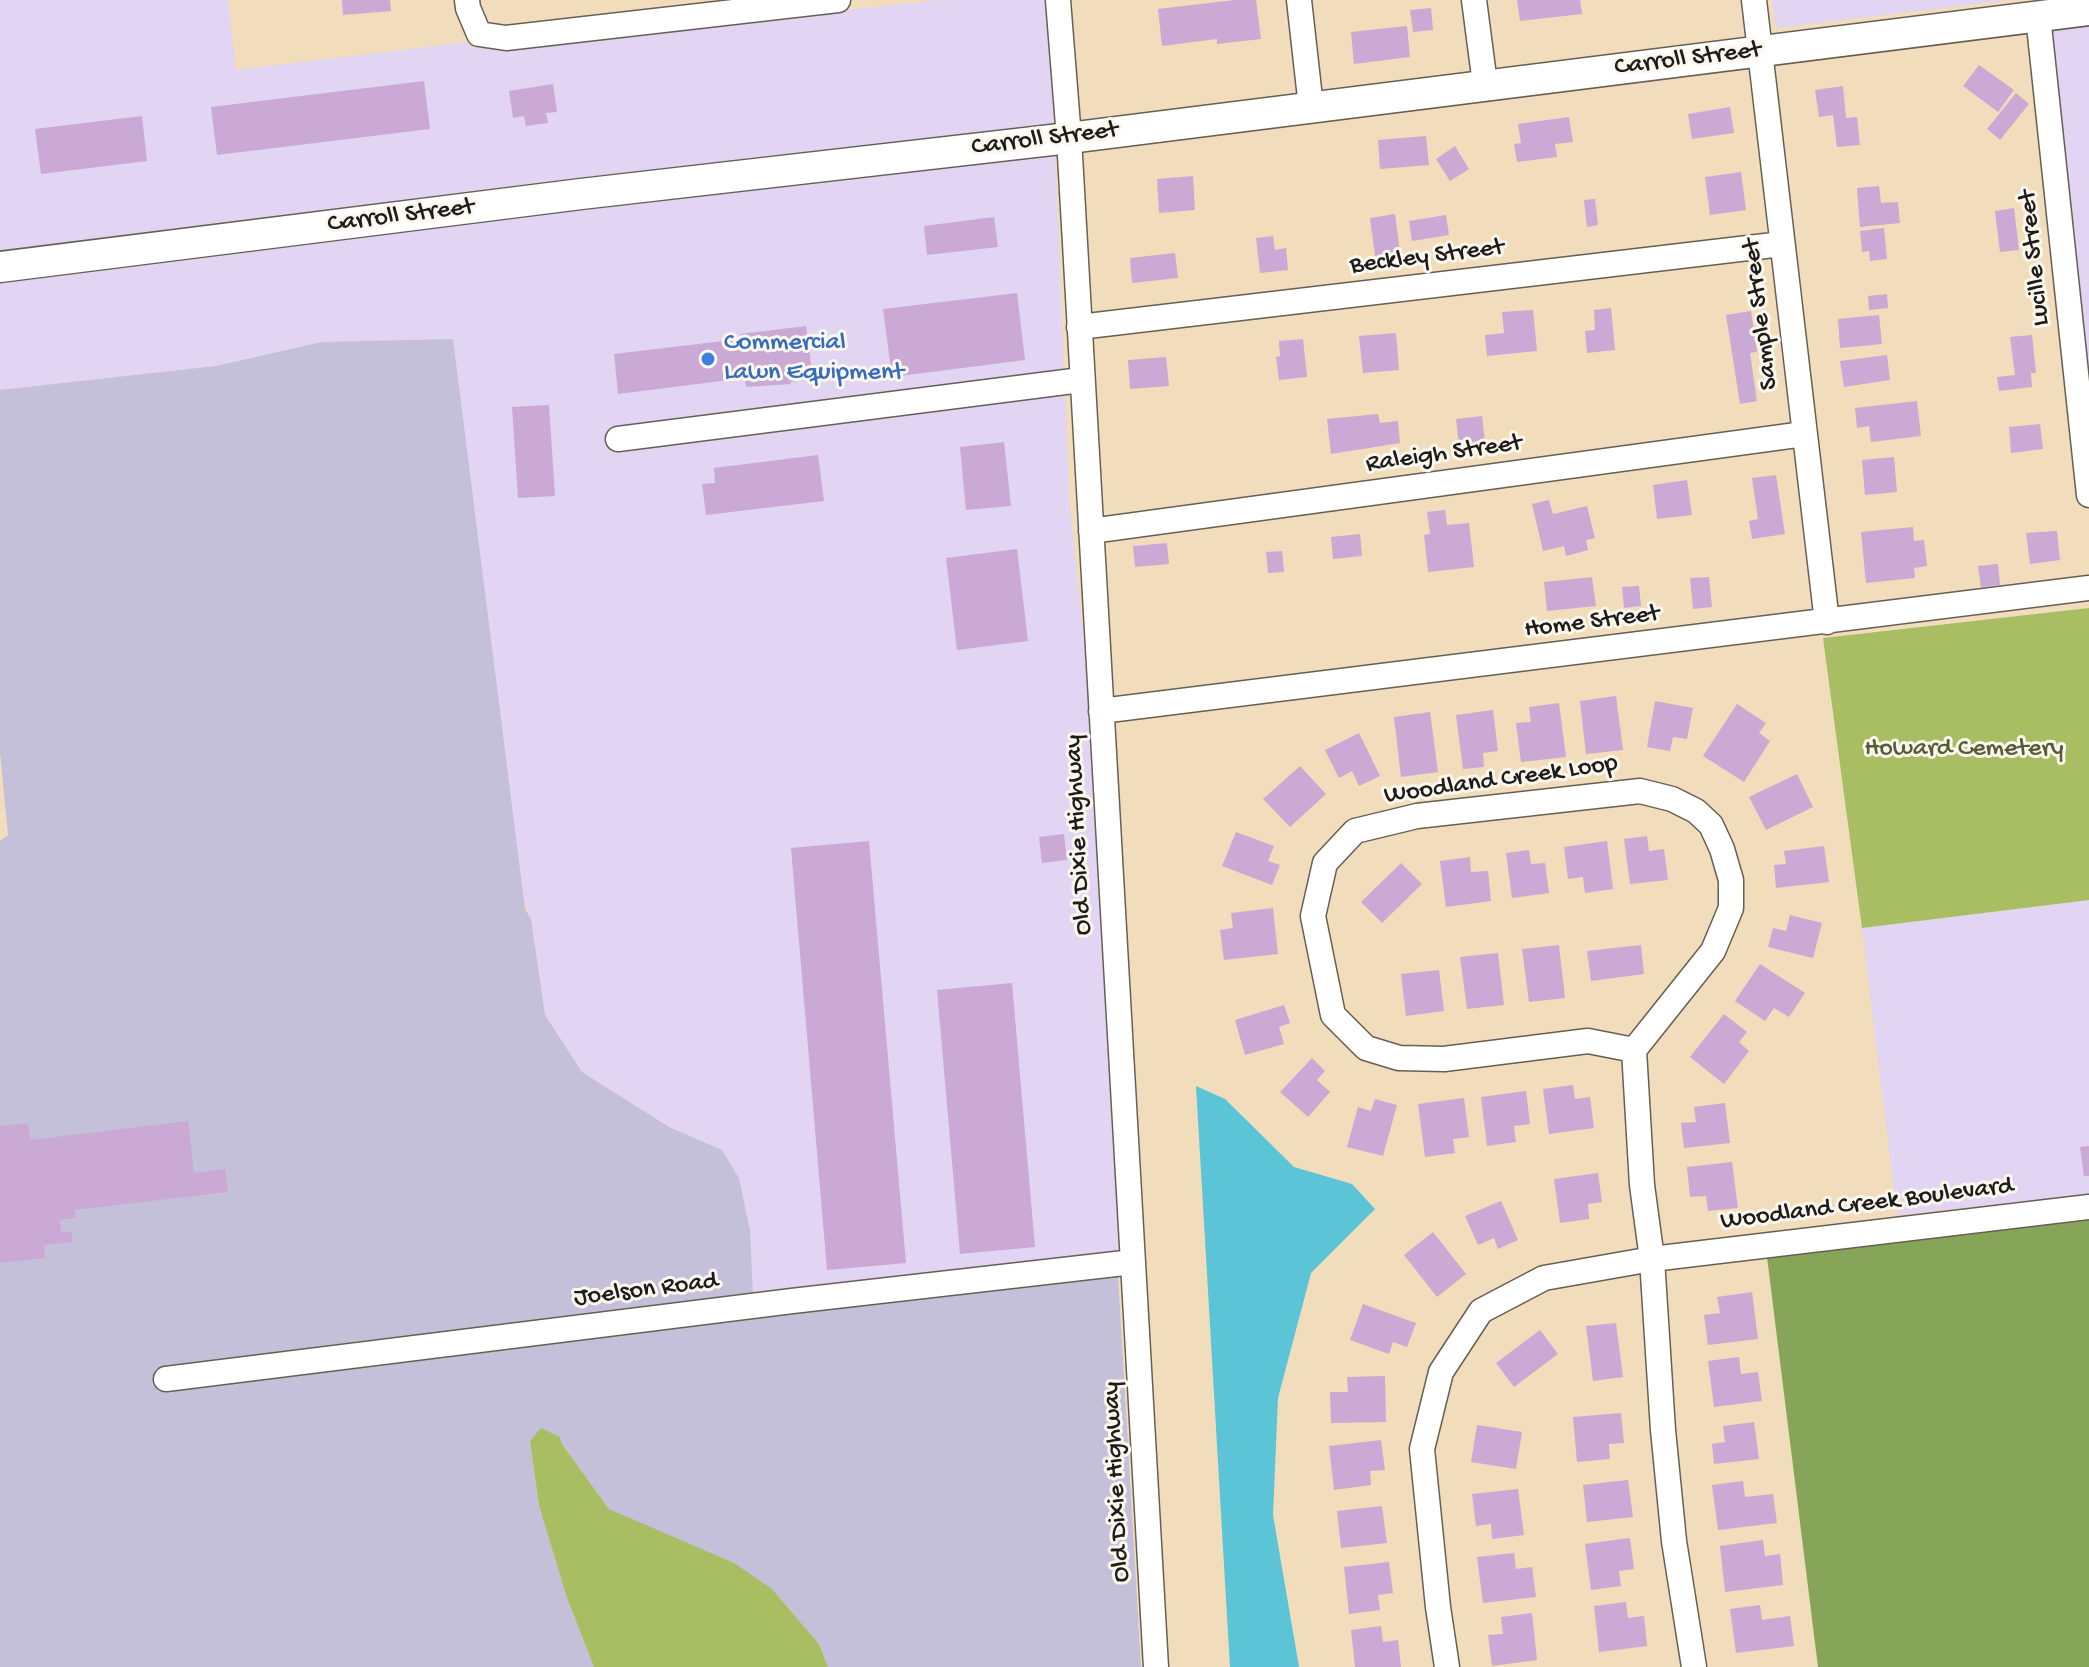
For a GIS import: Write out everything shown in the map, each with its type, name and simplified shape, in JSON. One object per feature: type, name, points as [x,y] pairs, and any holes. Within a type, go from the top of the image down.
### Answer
[{"type":"main road","name":"Carroll Street","points":[[0,267],[581,194],[1069,138],[2089,10]]},
{"type":"street","points":[[467,0],[479,34],[506,38],[838,0]]},
{"type":"street","name":"Old Dixie Highway","points":[[1058,0],[1069,138],[1156,1667]]},
{"type":"street","points":[[1299,0],[1311,107]]},
{"type":"street","points":[[1474,0],[1485,84]]},
{"type":"street","name":"Sample Street","points":[[1754,0],[1827,622]]},
{"type":"street","name":"Lucille Street","points":[[2038,16],[2089,495]]},
{"type":"street","name":"Beckley Street","points":[[1079,327],[1782,244]]},
{"type":"street","points":[[618,439],[1081,380]]},
{"type":"street","name":"Raleigh Street","points":[[1091,531],[1804,434]]},
{"type":"street","name":"Home Street","points":[[1101,711],[2089,588]]},
{"type":"street","name":"Woodland Creek Loop","points":[[1640,791],[1672,799],[1696,811],[1711,825],[1722,849],[1731,880],[1731,908],[1713,951],[1634,1050],[1588,1041],[1444,1059],[1399,1058],[1366,1048],[1333,1015],[1313,916],[1325,863],[1355,831],[1417,816],[1640,791]]},
{"type":"street","points":[[1634,1050],[1663,1430],[1674,1541],[1694,1667]]},
{"type":"street","name":"Woodland Creek Boulevard","points":[[1447,1667],[1422,1449],[1441,1372],[1481,1311],[1544,1278],[1652,1259],[2089,1207]]},
{"type":"street","name":"Joelson Road","points":[[166,1379],[1133,1262]]},
{"type":"shaded area","points":[[0,0],[228,0],[236,70],[468,42],[474,49],[481,46],[508,49],[938,0],[1048,0],[1054,129],[0,255]]},
{"type":"shaded area","points":[[1772,0],[2010,0],[1776,28]]},
{"type":"shaded area","points":[[2089,21],[2089,400],[2050,26]]},
{"type":"shaded area","points":[[1055,151],[1064,371],[606,430],[610,452],[1065,393],[1069,498],[1089,689],[1117,1162],[1118,1253],[753,1294],[750,1231],[722,1150],[669,1127],[582,1072],[545,1015],[531,919],[322,342],[216,366],[0,390],[0,278]]},
{"type":"shaded area","points":[[453,339],[525,909],[531,919],[545,1015],[582,1072],[669,1127],[722,1150],[739,1178],[750,1231],[753,1294],[155,1369],[157,1391],[1118,1275],[1141,1667],[828,1667],[819,1644],[772,1589],[609,1509],[560,1437],[530,1441],[539,1506],[567,1598],[594,1667],[0,1667],[0,841],[8,835],[0,752],[0,390],[216,366],[322,342]]},
{"type":"shaded area","points":[[2089,900],[2089,1194],[1897,1215],[1862,928]]},
{"type":"green space","name":"Howard Cemetery","points":[[2089,608],[2089,900],[1862,928],[1823,638]]},
{"type":"green space","points":[[2089,1218],[2089,1667],[1818,1667],[1767,1257]]},
{"type":"green space","points":[[541,1428],[560,1437],[609,1509],[734,1563],[772,1589],[819,1644],[828,1667],[594,1667],[567,1598],[539,1506],[530,1441]]},
{"type":"water","points":[[1196,1086],[1225,1099],[1294,1167],[1352,1184],[1375,1209],[1311,1273],[1278,1398],[1273,1515],[1299,1667],[1230,1667]]},
{"type":"building","points":[[342,0],[390,0],[391,11],[343,15]]},
{"type":"building","points":[[1256,0],[1261,39],[1217,44],[1217,39],[1162,46],[1158,9]]},
{"type":"building","points":[[1517,0],[1580,0],[1582,14],[1520,21]]},
{"type":"building","points":[[1431,8],[1433,30],[1413,32],[1410,10]]},
{"type":"building","points":[[1407,26],[1410,57],[1354,64],[1351,32]]},
{"type":"building","points":[[1979,65],[2014,90],[1998,112],[1963,86]]},
{"type":"building","points":[[424,81],[430,129],[217,155],[211,107]]},
{"type":"building","points":[[553,84],[557,112],[546,113],[548,123],[526,126],[524,116],[513,118],[509,91]]},
{"type":"building","points":[[1843,86],[1846,118],[1857,117],[1860,145],[1837,147],[1833,115],[1819,117],[1815,90]]},
{"type":"building","points":[[2016,93],[2029,104],[2000,140],[1987,129]]},
{"type":"building","points":[[1730,107],[1734,133],[1692,139],[1688,114]]},
{"type":"building","points":[[142,116],[147,161],[41,174],[35,129]]},
{"type":"building","points":[[1569,117],[1573,142],[1555,144],[1557,157],[1517,162],[1514,144],[1521,143],[1518,124]]},
{"type":"building","points":[[1426,136],[1429,165],[1380,169],[1378,140]]},
{"type":"building","points":[[1455,146],[1469,169],[1450,181],[1436,159]]},
{"type":"building","points":[[1741,172],[1746,210],[1710,215],[1705,177]]},
{"type":"building","points":[[1193,176],[1195,210],[1159,213],[1157,179]]},
{"type":"building","points":[[1879,186],[1881,203],[1898,202],[1900,223],[1860,227],[1857,188]]},
{"type":"building","points":[[1595,199],[1598,225],[1587,227],[1584,200]]},
{"type":"building","points":[[2014,208],[2019,250],[2000,252],[1995,211]]},
{"type":"building","points":[[1395,214],[1400,252],[1375,256],[1370,218]]},
{"type":"building","points":[[1446,215],[1449,235],[1412,241],[1409,221]]},
{"type":"building","points":[[994,217],[998,247],[927,255],[924,226]]},
{"type":"building","points":[[1884,228],[1887,259],[1870,261],[1869,251],[1862,252],[1860,231]]},
{"type":"building","points":[[1273,236],[1275,250],[1286,248],[1288,270],[1260,273],[1256,238]]},
{"type":"building","points":[[1175,253],[1178,278],[1132,283],[1130,258]]},
{"type":"building","points":[[1017,293],[1025,360],[892,377],[883,309]]},
{"type":"building","points":[[1887,294],[1888,308],[1869,310],[1868,296]]},
{"type":"building","points":[[1611,308],[1615,350],[1587,353],[1585,331],[1595,330],[1594,310]]},
{"type":"building","points":[[1533,310],[1537,351],[1487,356],[1485,335],[1504,333],[1502,312]]},
{"type":"building","points":[[1751,311],[1757,352],[1750,353],[1757,401],[1740,404],[1726,315]]},
{"type":"building","points":[[1879,315],[1882,344],[1840,348],[1838,319]]},
{"type":"building","points":[[806,326],[813,379],[746,387],[745,378],[618,394],[614,354],[740,339],[740,334]]},
{"type":"building","points":[[1396,333],[1399,370],[1363,373],[1359,336]]},
{"type":"building","points":[[2032,335],[2036,373],[2031,373],[2032,387],[1999,391],[1997,377],[2015,375],[2010,337]]},
{"type":"building","points":[[1303,339],[1307,377],[1279,380],[1276,357],[1280,356],[1279,341]]},
{"type":"building","points":[[1887,355],[1890,380],[1844,387],[1840,361]]},
{"type":"building","points":[[1166,357],[1169,386],[1130,389],[1128,360]]},
{"type":"building","points":[[1917,401],[1921,436],[1871,442],[1869,426],[1857,428],[1855,408]]},
{"type":"building","points":[[549,405],[555,496],[518,498],[512,407]]},
{"type":"building","points":[[1378,414],[1380,423],[1398,421],[1400,443],[1331,454],[1327,419]]},
{"type":"building","points":[[1482,416],[1485,441],[1473,442],[1474,453],[1460,454],[1456,419]]},
{"type":"building","points":[[2040,424],[2043,449],[2011,453],[2009,427]]},
{"type":"building","points":[[1004,442],[1011,506],[966,510],[960,447]]},
{"type":"building","points":[[818,455],[824,501],[706,515],[702,484],[715,483],[714,468]]},
{"type":"building","points":[[1894,457],[1897,492],[1865,495],[1862,460]]},
{"type":"building","points":[[1776,475],[1785,534],[1752,539],[1749,521],[1758,519],[1752,478]]},
{"type":"building","points":[[1687,480],[1692,515],[1657,519],[1653,485]]},
{"type":"building","points":[[1549,500],[1553,514],[1587,506],[1595,538],[1586,540],[1588,550],[1566,556],[1564,546],[1543,551],[1532,504]]},
{"type":"building","points":[[1445,510],[1447,525],[1469,523],[1474,567],[1428,572],[1424,535],[1430,534],[1427,512]]},
{"type":"building","points":[[1913,527],[1914,541],[1924,540],[1927,566],[1914,568],[1915,578],[1866,583],[1861,532]]},
{"type":"building","points":[[2057,531],[2060,560],[2030,564],[2026,533]]},
{"type":"building","points":[[1360,534],[1362,556],[1333,559],[1331,537]]},
{"type":"building","points":[[1167,543],[1169,564],[1135,567],[1133,546]]},
{"type":"building","points":[[1017,549],[1028,641],[957,650],[946,558]]},
{"type":"building","points":[[1282,551],[1284,572],[1268,573],[1266,552]]},
{"type":"building","points":[[1998,564],[2000,585],[1981,587],[1978,566]]},
{"type":"building","points":[[1592,577],[1596,606],[1547,611],[1544,582]]},
{"type":"building","points":[[1709,577],[1712,607],[1693,609],[1690,578]]},
{"type":"building","points":[[1639,586],[1641,606],[1624,608],[1622,587]]},
{"type":"building","points":[[1616,696],[1623,750],[1586,754],[1580,701]]},
{"type":"building","points":[[1655,701],[1693,708],[1687,739],[1673,737],[1670,751],[1647,747]]},
{"type":"building","points":[[1559,703],[1566,757],[1521,762],[1516,723],[1531,722],[1529,707]]},
{"type":"building","points":[[1737,704],[1766,723],[1759,733],[1770,741],[1744,782],[1703,756]]},
{"type":"building","points":[[1493,710],[1498,751],[1483,753],[1484,767],[1463,769],[1456,715]]},
{"type":"building","points":[[1430,712],[1438,772],[1401,777],[1394,717]]},
{"type":"building","points":[[1359,733],[1380,776],[1359,786],[1352,771],[1339,778],[1325,750]]},
{"type":"building","points":[[1300,766],[1326,794],[1290,827],[1263,799]]},
{"type":"building","points":[[1797,774],[1813,807],[1766,830],[1749,797]]},
{"type":"building","points":[[1236,832],[1274,846],[1268,861],[1280,865],[1272,885],[1222,866]]},
{"type":"building","points":[[1064,834],[1067,860],[1042,863],[1039,837]]},
{"type":"building","points":[[1647,836],[1649,851],[1664,849],[1668,880],[1630,884],[1624,839]]},
{"type":"building","points":[[869,841],[906,1263],[827,1270],[791,848]]},
{"type":"building","points":[[1607,841],[1613,889],[1585,893],[1583,877],[1568,879],[1564,847]]},
{"type":"building","points":[[1824,846],[1829,882],[1776,888],[1774,865],[1786,864],[1784,851]]},
{"type":"building","points":[[1529,850],[1531,864],[1545,863],[1549,893],[1512,898],[1506,853]]},
{"type":"building","points":[[1470,857],[1471,872],[1488,871],[1491,901],[1446,907],[1440,861]]},
{"type":"building","points":[[1401,863],[1422,884],[1382,923],[1361,902]]},
{"type":"building","points":[[1273,908],[1278,954],[1224,960],[1220,930],[1233,928],[1231,913]]},
{"type":"building","points":[[1790,915],[1822,923],[1813,958],[1768,947],[1773,928],[1786,931]]},
{"type":"building","points":[[1559,945],[1565,998],[1529,1002],[1522,949]]},
{"type":"building","points":[[1641,945],[1644,974],[1591,981],[1587,951]]},
{"type":"building","points":[[1498,953],[1504,1005],[1467,1009],[1460,957]]},
{"type":"building","points":[[1760,964],[1805,993],[1789,1017],[1774,1008],[1765,1021],[1735,1001]]},
{"type":"building","points":[[1439,970],[1444,1011],[1406,1016],[1401,974]]},
{"type":"building","points":[[1012,983],[1035,1247],[960,1254],[937,990]]},
{"type":"building","points":[[1284,1005],[1290,1023],[1279,1027],[1284,1044],[1245,1055],[1235,1020]]},
{"type":"building","points":[[1724,1014],[1747,1032],[1739,1042],[1749,1051],[1724,1084],[1690,1057]]},
{"type":"building","points":[[1312,1058],[1325,1071],[1317,1080],[1330,1092],[1308,1117],[1280,1092]]},
{"type":"building","points":[[1573,1085],[1575,1099],[1590,1097],[1594,1128],[1549,1134],[1543,1089]]},
{"type":"building","points":[[1526,1091],[1530,1124],[1514,1126],[1516,1142],[1487,1146],[1481,1097]]},
{"type":"building","points":[[1464,1098],[1469,1137],[1453,1139],[1455,1153],[1425,1157],[1418,1104]]},
{"type":"building","points":[[1375,1099],[1397,1105],[1383,1156],[1347,1147],[1358,1107],[1371,1111]]},
{"type":"building","points":[[1725,1103],[1730,1143],[1684,1148],[1681,1123],[1696,1122],[1694,1107]]},
{"type":"building","points":[[188,1121],[194,1173],[225,1169],[228,1192],[75,1210],[76,1218],[60,1220],[61,1233],[71,1231],[73,1242],[44,1245],[45,1258],[0,1263],[0,1126],[28,1123],[30,1140]]},
{"type":"building","points":[[2089,1146],[2089,1176],[2084,1176],[2080,1147]]},
{"type":"building","points":[[1732,1162],[1738,1208],[1708,1211],[1706,1196],[1690,1197],[1687,1167]]},
{"type":"building","points":[[1598,1173],[1602,1202],[1588,1204],[1589,1219],[1560,1223],[1554,1179]]},
{"type":"building","points":[[1501,1201],[1518,1240],[1498,1249],[1494,1238],[1478,1245],[1465,1216]]},
{"type":"building","points":[[1433,1232],[1466,1274],[1437,1297],[1404,1255]]},
{"type":"building","points":[[1752,1292],[1758,1339],[1708,1345],[1704,1315],[1720,1313],[1717,1297]]},
{"type":"building","points":[[1363,1304],[1416,1323],[1407,1347],[1393,1342],[1389,1354],[1350,1340]]},
{"type":"building","points":[[1616,1323],[1623,1377],[1593,1381],[1586,1326]]},
{"type":"building","points":[[1540,1330],[1558,1354],[1514,1387],[1496,1363]]},
{"type":"building","points":[[1739,1357],[1741,1374],[1758,1372],[1762,1401],[1714,1407],[1708,1361]]},
{"type":"building","points":[[1385,1376],[1386,1422],[1331,1423],[1330,1392],[1348,1392],[1347,1377]]},
{"type":"building","points":[[1621,1413],[1624,1443],[1609,1444],[1610,1459],[1577,1462],[1573,1417]]},
{"type":"building","points":[[1754,1422],[1759,1459],[1714,1464],[1712,1444],[1725,1442],[1723,1426]]},
{"type":"building","points":[[1477,1425],[1522,1432],[1516,1469],[1471,1462]]},
{"type":"building","points":[[1381,1440],[1385,1470],[1370,1471],[1371,1485],[1334,1490],[1329,1446]]},
{"type":"building","points":[[1628,1480],[1633,1517],[1587,1522],[1583,1485]]},
{"type":"building","points":[[1743,1481],[1745,1497],[1773,1494],[1777,1523],[1718,1530],[1712,1485]]},
{"type":"building","points":[[1518,1489],[1524,1535],[1492,1539],[1491,1524],[1476,1526],[1472,1494]]},
{"type":"building","points":[[1382,1506],[1387,1543],[1341,1548],[1337,1511]]},
{"type":"building","points":[[1630,1538],[1634,1569],[1619,1571],[1621,1586],[1591,1590],[1585,1544]]},
{"type":"building","points":[[1763,1540],[1765,1556],[1780,1554],[1783,1585],[1725,1592],[1720,1546]]},
{"type":"building","points":[[1514,1553],[1516,1569],[1532,1567],[1536,1597],[1483,1603],[1477,1557]]},
{"type":"building","points":[[1389,1562],[1393,1593],[1378,1595],[1380,1610],[1349,1614],[1344,1567]]},
{"type":"building","points":[[1626,1602],[1628,1618],[1644,1616],[1647,1646],[1599,1652],[1594,1606]]},
{"type":"building","points":[[1760,1605],[1762,1620],[1790,1616],[1794,1646],[1736,1653],[1730,1609]]},
{"type":"building","points":[[1532,1613],[1537,1660],[1492,1666],[1488,1635],[1503,1634],[1501,1617]]},
{"type":"building","points":[[1381,1626],[1383,1642],[1398,1640],[1401,1667],[1355,1667],[1351,1630]]},
{"type":"place","name":"Commercial Lawn Equipment","points":[[708,359]]}]
